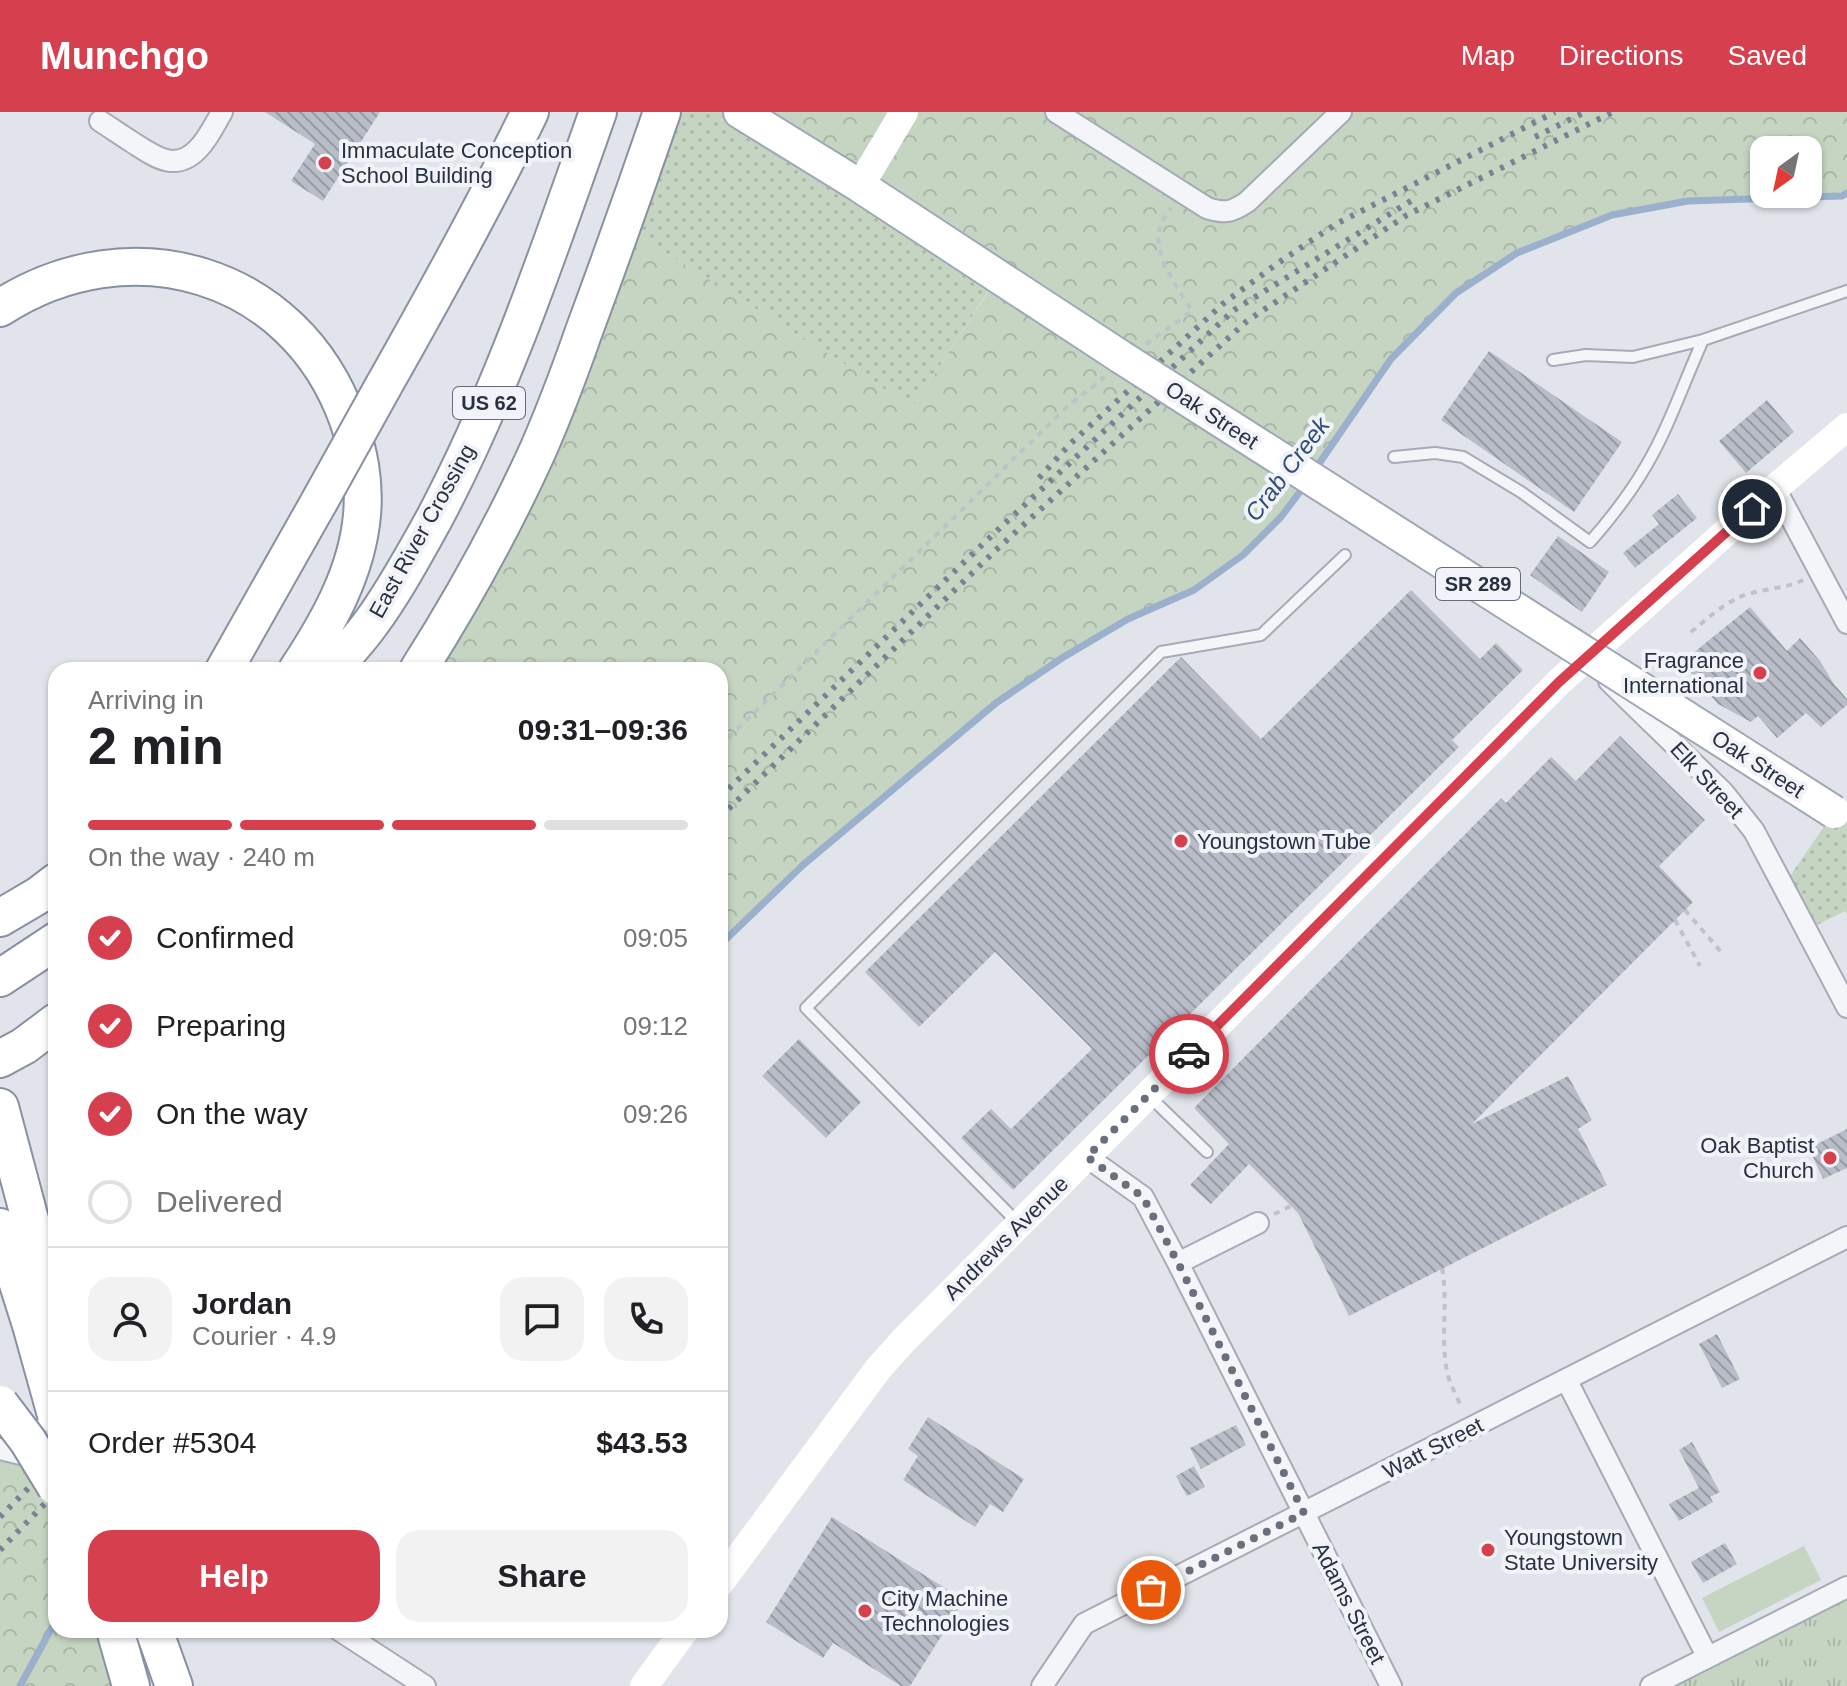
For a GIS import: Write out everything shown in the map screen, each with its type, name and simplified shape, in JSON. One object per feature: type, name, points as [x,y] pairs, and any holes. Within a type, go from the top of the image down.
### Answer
[{"type":"highway","points":[[229,662],[459,252],[530,112]]},
{"type":"highway","name":"East River Crossing","points":[[338,662],[372,623],[411,559],[478,430],[533,293],[598,112]]},
{"type":"highway","name":"US 62","points":[[423,662],[500,529],[539,448],[662,112]]},
{"type":"highway","points":[[0,308],[36,287],[98,269],[139,266],[174,269],[205,277],[256,301],[281,319],[307,347],[340,398],[358,450],[362,476],[362,516],[353,559],[339,599],[302,662]]},
{"type":"highway","points":[[0,918],[48,888]]},
{"type":"highway","points":[[0,978],[48,946]]},
{"type":"highway","points":[[0,1059],[48,1028]]},
{"type":"highway","points":[[2,1113],[45,1311],[48,1339]]},
{"type":"highway","points":[[0,1227],[45,1311]]},
{"type":"highway","points":[[0,1404],[48,1474]]},
{"type":"highway","points":[[117,1638],[131,1686]]},
{"type":"highway","points":[[157,1638],[174,1686]]},
{"type":"main road","name":"Oak Street","points":[[740,112],[860,186],[1123,360],[1840,817]]},
{"type":"street","points":[[100,121],[152,155],[166,161],[186,160],[199,148],[222,112]]},
{"type":"street","points":[[860,186],[904,112]]},
{"type":"street","points":[[1056,112],[1207,208],[1219,212],[1229,211],[1247,202],[1341,112]]},
{"type":"street","name":"Andrews Avenue","points":[[728,1572],[878,1369],[904,1340],[1581,661],[1847,427]]},
{"type":"street","points":[[1775,488],[1847,623]]},
{"type":"street","name":"Elk Street","points":[[1581,661],[1606,678],[1723,792],[1754,831],[1847,1007]]},
{"type":"street","name":"Adams Street","points":[[1087,1157],[1143,1197],[1391,1686]]},
{"type":"street","points":[[1178,1263],[1258,1223]]},
{"type":"street","name":"Watt Street","points":[[1042,1686],[1084,1624],[1847,1237]]},
{"type":"street","points":[[1567,1381],[1707,1656]]},
{"type":"street","points":[[0,1449],[48,1461]]},
{"type":"street","points":[[1651,1686],[1847,1587]]},
{"type":"street","points":[[351,1638],[425,1686]]},
{"type":"street","points":[[644,1686],[679,1638]]},
{"type":"lane","points":[[1553,360],[1586,355],[1633,357],[1703,340],[1847,291]]},
{"type":"lane","points":[[1394,457],[1435,453],[1463,457],[1521,492],[1590,542],[1616,513],[1646,466],[1703,340]]},
{"type":"lane","points":[[1020,1224],[806,1008],[1161,652],[1261,635],[1345,555]]},
{"type":"lane","points":[[1148,1095],[1207,1152]]},
{"type":"path","points":[[728,738],[1068,406],[1123,360],[1192,311],[1167,269],[1158,244],[1161,224],[1182,192]]},
{"type":"path","points":[[1691,632],[1722,607],[1742,596],[1798,583],[1819,571]]},
{"type":"path","points":[[1685,910],[1722,953]]},
{"type":"path","points":[[1675,920],[1700,966]]},
{"type":"path","points":[[1442,1268],[1446,1368],[1452,1388],[1472,1428]]},
{"type":"green space","points":[[662,112],[741,112],[998,276],[913,407],[623,226]]},
{"type":"green space","points":[[741,112],[1847,112],[1847,193],[1842,196],[1822,197],[1822,136],[1750,136],[1750,199],[1688,201],[1612,215],[1517,253],[1456,293],[1391,359],[1311,478],[1281,517],[1243,555],[1194,590],[1128,619],[1062,658],[996,703],[804,865],[728,937],[728,662],[422,662],[623,226],[913,407],[998,277]]},
{"type":"green space","points":[[1834,812],[1847,821],[1847,914],[1845,911],[1807,930],[1784,885]]},
{"type":"green space","points":[[0,1439],[8,1450],[48,1461],[48,1638],[99,1638],[115,1686],[0,1686]]},
{"type":"green space","points":[[1804,1546],[1821,1580],[1719,1632],[1702,1598]]},
{"type":"green space","points":[[1842,1589],[1847,1598],[1847,1686],[1651,1686]]},
{"type":"building","name":"Immaculate Conception School Building","points":[[265,112],[380,112],[323,201],[291,181],[315,144]]},
{"type":"building","points":[[1489,351],[1622,442],[1574,512],[1441,420]]},
{"type":"building","points":[[1767,400],[1794,432],[1746,473],[1719,441]]},
{"type":"building","points":[[1678,494],[1697,518],[1635,568],[1623,553],[1659,524],[1652,515]]},
{"type":"building","points":[[1558,536],[1609,572],[1582,612],[1530,575]]},
{"type":"building","name":"Youngstown Tube","points":[[1411,590],[1480,659],[1496,643],[1523,670],[1452,740],[1459,747],[1013,1190],[961,1138],[991,1109],[1011,1129],[1092,1049],[995,952],[919,1027],[865,972],[1181,657],[1261,739]]},
{"type":"building","name":"Fragrance International","points":[[1750,607],[1787,651],[1800,638],[1847,699],[1847,705],[1821,727],[1806,713],[1777,738],[1758,716],[1751,722],[1718,704],[1682,662]]},
{"type":"building","points":[[1620,736],[1705,820],[1659,866],[1693,902],[1472,1124],[1568,1076],[1592,1120],[1578,1129],[1607,1185],[1349,1316],[1298,1213],[1249,1164],[1211,1204],[1190,1185],[1229,1144],[1194,1108],[1501,798],[1506,803],[1551,757],[1576,781]]},
{"type":"building","points":[[799,1039],[861,1102],[826,1138],[762,1076]]},
{"type":"building","name":"Oak Baptist Church","points":[[1847,1129],[1847,1168],[1823,1179],[1809,1148]]},
{"type":"building","points":[[1717,1334],[1740,1379],[1722,1388],[1699,1344]]},
{"type":"building","points":[[928,1417],[1024,1479],[1003,1512],[990,1504],[975,1527],[903,1480],[918,1456],[908,1449]]},
{"type":"building","points":[[1236,1425],[1246,1445],[1201,1469],[1190,1448]]},
{"type":"building","points":[[1692,1442],[1720,1492],[1710,1497],[1713,1502],[1679,1521],[1669,1504],[1699,1488],[1679,1450]]},
{"type":"building","points":[[1194,1466],[1205,1487],[1187,1496],[1176,1476]]},
{"type":"building","name":"City Machine Technologies","points":[[832,1517],[964,1600],[910,1686],[901,1686],[833,1643],[823,1658],[766,1622]]},
{"type":"building","points":[[1725,1543],[1737,1564],[1703,1583],[1691,1562]]},
{"type":"waterway","name":"Crab Creek","points":[[1314,471],[1391,359],[1456,293],[1517,253],[1612,215],[1688,201],[1842,196],[1847,193]]},
{"type":"waterway","name":"Crab Creek","points":[[728,937],[803,865],[996,703],[1062,658],[1128,619],[1194,590],[1243,555],[1281,517],[1305,485]]},
{"type":"waterway","name":"Crab Creek","points":[[20,1686],[48,1635]]},
{"type":"railway","points":[[1039,478],[1070,444],[1224,303],[1278,263],[1336,224],[1555,112]]},
{"type":"railway","points":[[1535,137],[1585,112]]},
{"type":"railway","points":[[728,809],[996,550],[1247,321],[1407,215],[1613,112]]},
{"type":"railway","points":[[728,789],[986,541],[1234,310],[1414,199]]},
{"type":"railway","points":[[0,1517],[48,1468]]},
{"type":"railway","points":[[0,1550],[48,1500]]},
{"type":"way so far","points":[[1151,1590],[1304,1513],[1143,1197],[1087,1157],[1189,1054]]},
{"type":"place","name":"Immaculate Conception School Building","points":[[325,163]]},
{"type":"place","name":"Fragrance International","points":[[1760,673]]},
{"type":"place","name":"Youngstown Tube","points":[[1181,841]]},
{"type":"place","name":"Oak Baptist Church","points":[[1830,1158]]},
{"type":"place","name":"Youngstown State University","points":[[1488,1550]]},
{"type":"place","name":"City Machine Technologies","points":[[865,1611]]},
{"type":"route","points":[[1189,1054],[1559,682],[1752,509]]}]
